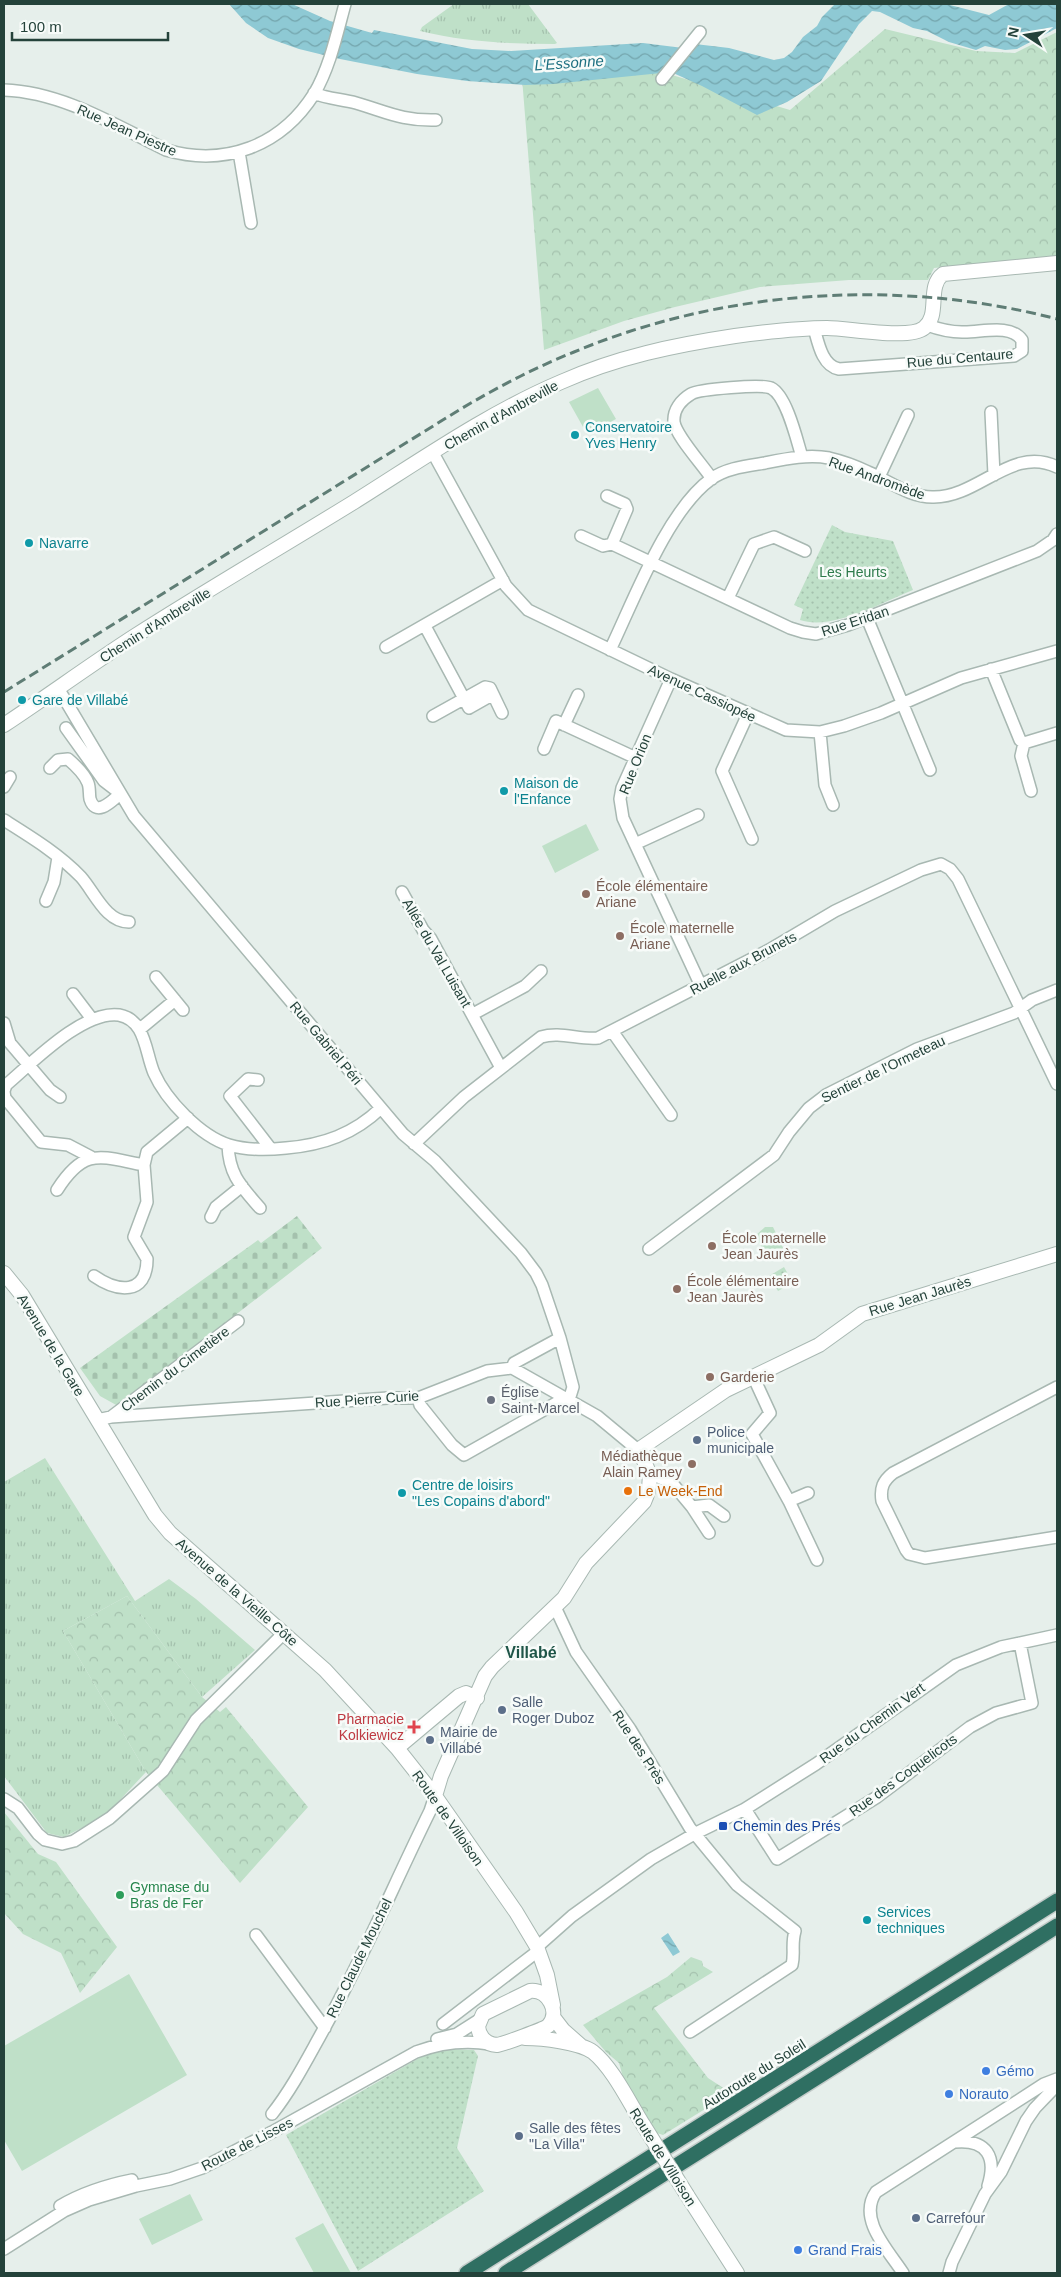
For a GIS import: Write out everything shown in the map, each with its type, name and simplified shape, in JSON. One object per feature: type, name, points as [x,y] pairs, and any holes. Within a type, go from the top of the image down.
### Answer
[{"type":"highway","name":"Autoroute du Soleil","points":[[468,2273],[1057,1901]]},
{"type":"highway","points":[[506,2273],[1057,1926]]},
{"type":"street","name":"Rue Jean Piestre","points":[[4,90],[34,94],[63,102],[166,150],[209,156],[239,152],[255,146],[285,128],[314,93],[329,60],[345,4]]},
{"type":"street","points":[[662,78],[700,32]]},
{"type":"street","points":[[314,93],[324,98],[355,103],[402,118],[436,120]]},
{"type":"street","points":[[239,152],[251,223]]},
{"type":"street","points":[[927,325],[931,321],[936,282],[943,274],[1057,263]]},
{"type":"street","name":"Chemin d'Ambreville","points":[[4,726],[134,636],[536,393],[615,360],[711,340],[814,328],[855,329],[908,334],[916,332],[927,325]]},
{"type":"street","name":"Rue du Centaure","points":[[814,328],[826,360],[834,368],[839,369],[1014,356],[1022,351],[1022,340],[1012,333],[1000,330],[963,332],[927,325]]},
{"type":"street","points":[[712,478],[677,432],[674,420],[678,404],[692,393],[754,386],[771,388],[782,400],[802,457]]},
{"type":"street","points":[[991,412],[994,475]]},
{"type":"street","points":[[879,477],[908,416]]},
{"type":"street","name":"Avenue Cassiopée","points":[[434,453],[503,580],[517,600],[528,610],[671,679],[786,730],[820,732],[844,726],[902,704],[961,678],[1057,651]]},
{"type":"street","name":"Rue Andromède","points":[[610,650],[652,562],[679,513],[690,499],[712,478],[743,467],[802,457],[828,458],[879,477],[918,495],[932,498],[961,493],[1026,460],[1044,462],[1057,467]]},
{"type":"street","points":[[607,496],[625,504],[627,509],[612,544]]},
{"type":"street","name":"Rue Eridan","points":[[581,536],[603,546],[612,544],[790,628],[810,634],[827,632],[867,618],[1037,550],[1045,546],[1057,534]]},
{"type":"street","points":[[728,598],[754,544],[774,537],[805,551]]},
{"type":"street","points":[[386,648],[503,580]]},
{"type":"street","points":[[867,618],[930,770]]},
{"type":"street","points":[[424,626],[469,708],[492,695],[502,713]]},
{"type":"street","points":[[991,669],[1020,740],[1024,743]]},
{"type":"street","name":"Rue Orion","points":[[671,679],[622,788],[620,799],[623,818],[701,986]]},
{"type":"street","name":"Rue Gabriel Péri","points":[[58,688],[134,816],[381,1108],[414,1144],[431,1157],[521,1254],[536,1273],[560,1338],[573,1387],[567,1399]]},
{"type":"street","points":[[564,724],[578,695]]},
{"type":"street","points":[[433,716],[464,698]]},
{"type":"street","points":[[748,714],[722,771],[752,839]]},
{"type":"street","points":[[544,750],[556,721],[636,758]]},
{"type":"street","points":[[50,768],[58,760],[68,759],[88,782],[91,801],[96,808],[107,805],[120,794],[104,781],[66,728]]},
{"type":"street","points":[[820,732],[825,785],[833,804]]},
{"type":"street","points":[[1024,743],[1057,733]]},
{"type":"street","points":[[1024,743],[1021,756],[1031,791]]},
{"type":"street","points":[[4,787],[10,776]]},
{"type":"street","points":[[635,844],[698,815]]},
{"type":"street","points":[[4,820],[35,839],[81,877],[113,919],[129,922]]},
{"type":"street","points":[[46,901],[54,882],[58,857]]},
{"type":"street","name":"Ruelle aux Brunets","points":[[414,1144],[464,1097],[541,1037],[553,1033],[587,1039],[598,1038],[770,950],[836,911],[921,870],[941,864],[950,869],[958,880],[1019,1008]]},
{"type":"street","name":"Allée du Val Luisant","points":[[402,892],[473,1014],[501,1068]]},
{"type":"street","name":"Allée du Val Luisant","points":[[473,1014],[525,986],[541,971]]},
{"type":"street","points":[[156,977],[183,1010]]},
{"type":"street","name":"Sentier de l'Ormeteau","points":[[649,1249],[774,1155],[789,1132],[809,1108],[826,1095],[917,1049],[1014,1013],[1032,1000],[1057,990]]},
{"type":"street","points":[[73,994],[92,1019]]},
{"type":"street","points":[[140,1029],[175,1000]]},
{"type":"street","points":[[1019,1008],[1057,1084]]},
{"type":"street","points":[[144,1165],[121,1159],[91,1157],[68,1145],[41,1142],[5,1098],[6,1085],[78,1025],[92,1019],[118,1015],[128,1018],[140,1029],[155,1074],[167,1095],[188,1118],[228,1145],[271,1149],[309,1146],[332,1140],[355,1128],[381,1108]]},
{"type":"street","points":[[4,1023],[10,1043],[50,1090],[60,1097]]},
{"type":"street","points":[[612,1031],[671,1115]]},
{"type":"street","points":[[258,1080],[248,1079],[230,1096],[271,1149]]},
{"type":"street","points":[[94,1276],[102,1282],[128,1288],[134,1288],[142,1282],[147,1259],[134,1240],[134,1234],[146,1207],[144,1165],[147,1152],[188,1118]]},
{"type":"street","points":[[228,1145],[234,1178],[260,1208]]},
{"type":"street","points":[[57,1190],[69,1173],[91,1157]]},
{"type":"street","points":[[210,1217],[216,1207],[242,1186]]},
{"type":"street","name":"Rue Jean Jaurès","points":[[638,1450],[685,1420],[726,1390],[819,1345],[862,1314],[1057,1254]]},
{"type":"street","name":"Avenue de la Gare","points":[[4,1273],[22,1295],[97,1420]]},
{"type":"street","name":"Chemin du Cimetière","points":[[111,1417],[238,1321]]},
{"type":"street","points":[[435,1796],[441,1776],[477,1698],[485,1676],[564,1598],[586,1563],[644,1502],[648,1494],[650,1474],[638,1450],[597,1416],[512,1368],[514,1363],[560,1338]]},
{"type":"street","name":"Rue Pierre Curie","points":[[97,1420],[111,1417],[418,1398],[487,1371],[512,1368]]},
{"type":"street","points":[[753,1376],[770,1413],[752,1434],[789,1501],[817,1560]]},
{"type":"street","points":[[1057,1387],[893,1472],[882,1484],[881,1492],[882,1500],[906,1550],[917,1557],[926,1558],[1057,1537]]},
{"type":"street","points":[[418,1398],[420,1405],[452,1445],[464,1455],[567,1399]]},
{"type":"street","name":"Avenue de la Vieille Côte","points":[[97,1420],[155,1515],[170,1532],[325,1670],[397,1748]]},
{"type":"street","points":[[650,1474],[672,1483],[692,1507],[709,1533]]},
{"type":"street","points":[[789,1501],[808,1493]]},
{"type":"street","points":[[692,1507],[709,1505],[724,1516]]},
{"type":"street","name":"Rue des Près","points":[[555,1607],[576,1652],[630,1729],[690,1828],[696,1833]]},
{"type":"street","points":[[4,1799],[18,1808],[45,1840],[62,1844],[74,1841],[110,1818],[163,1771],[196,1720],[284,1632]]},
{"type":"street","name":"Rue du Chemin Vert","points":[[443,2024],[538,1949],[614,1885],[651,1859],[696,1833],[745,1809],[816,1764],[956,1665],[973,1657],[1020,1642],[1057,1635]]},
{"type":"street","name":"Rue des Coquelicots","points":[[745,1809],[777,1859],[877,1797],[970,1727],[996,1713],[1032,1703],[1020,1642]]},
{"type":"street","points":[[397,1748],[459,1696],[466,1693],[477,1698]]},
{"type":"street","name":"Route de Villoison","points":[[397,1748],[435,1796],[516,1912],[538,1949],[547,1975],[553,2011],[563,2030],[582,2048]]},
{"type":"street","name":"Rue Claude Mouchel","points":[[272,2114],[284,2098],[346,1988],[430,1811],[435,1796]]},
{"type":"street","points":[[690,2032],[792,1965],[795,1931],[737,1885],[696,1833]]},
{"type":"street","points":[[256,1934],[325,2028]]},
{"type":"street","points":[[534,1991],[548,1998],[553,2011],[548,2026],[497,2046],[490,2044],[482,2038],[478,2032],[478,2020],[483,2014],[534,1991],[544,1966]]},
{"type":"street","name":"Route de Lisses","points":[[4,2241],[74,2198],[107,2186],[154,2176],[202,2161],[420,2044],[457,2034],[478,2020]]},
{"type":"street","name":"Route de Villoison","points":[[519,2038],[543,2039],[582,2048],[591,2051],[603,2061],[737,2273]]},
{"type":"street","name":"Route de Lisses","points":[[4,2249],[64,2211],[89,2200],[136,2186],[170,2179],[202,2168],[430,2046],[467,2042],[490,2044]]},
{"type":"street","points":[[903,2273],[869,2215],[870,2202],[881,2188],[1044,2084],[1057,2079]]},
{"type":"street","points":[[985,2194],[1001,2172],[1026,2121],[1057,2085]]},
{"type":"street","points":[[940,2273],[950,2268],[985,2194],[993,2165],[989,2153],[978,2144],[968,2140],[954,2142]]},
{"type":"green space","points":[[454,4],[528,4],[557,43],[488,42],[420,31],[422,27]]},
{"type":"green space","points":[[885,29],[976,51],[1015,53],[1057,32],[1057,256],[934,268],[928,280],[849,280],[760,287],[624,321],[544,350],[522,78],[645,67],[790,110]]},
{"type":"green space","points":[[598,388],[616,419],[587,434],[569,402]]},
{"type":"green space","name":"Les Heurts","points":[[832,525],[845,532],[893,541],[913,590],[842,619],[827,622],[800,620],[803,609],[794,605]]},
{"type":"green space","points":[[586,824],[599,850],[555,873],[542,846]]},
{"type":"green space","points":[[297,1216],[322,1248],[118,1406],[100,1396],[80,1368],[258,1240],[261,1243]]},
{"type":"green space","points":[[765,1227],[773,1227],[785,1252],[767,1259],[756,1235]]},
{"type":"green space","points":[[784,1267],[793,1283],[778,1291],[769,1276]]},
{"type":"green space","points":[[45,1458],[135,1601],[169,1579],[196,1599],[255,1650],[202,1697],[127,1596],[63,1631],[146,1772],[105,1816],[64,1837],[47,1833],[4,1776],[4,1482]]},
{"type":"green space","points":[[127,1596],[202,1697],[220,1712],[226,1707],[308,1807],[240,1883],[146,1772],[63,1631]]},
{"type":"green space","points":[[4,1812],[38,1854],[56,1862],[117,1947],[80,1993],[61,1953],[23,1934],[4,1913]]},
{"type":"green space","points":[[691,1957],[702,1961],[703,1966],[713,1972],[654,2008],[708,2078],[731,2093],[663,2135],[657,2133],[623,2077],[619,2063],[606,2052],[583,2025],[667,1977]]},
{"type":"green space","points":[[129,1974],[187,2075],[22,2171],[4,2140],[4,2046]]},
{"type":"green space","points":[[448,2049],[474,2050],[478,2056],[457,2148],[484,2191],[358,2271],[286,2135],[426,2054]]},
{"type":"green space","points":[[190,2194],[203,2220],[152,2245],[139,2219]]},
{"type":"green space","points":[[323,2223],[351,2273],[314,2273],[295,2238]]},
{"type":"water","name":"L'Essonne","points":[[229,4],[292,4],[330,21],[372,33],[374,30],[472,49],[511,51],[643,43],[691,49],[695,44],[729,48],[774,60],[784,58],[792,52],[803,37],[817,26],[822,17],[835,4],[946,4],[989,15],[1009,4],[1057,4],[1057,28],[1017,49],[1005,50],[985,46],[976,50],[949,42],[927,31],[913,28],[880,12],[872,11],[859,24],[821,81],[787,102],[757,115],[671,72],[525,85],[467,81],[417,74],[340,59],[299,49],[268,38],[246,23]]},
{"type":"water","points":[[668,1933],[680,1952],[673,1956],[661,1938]]},
{"type":"railway","points":[[4,692],[459,410],[544,365],[631,331],[691,314],[751,303],[813,296],[875,295],[936,298],[997,306],[1057,319]]},
{"type":"place","name":"Conservatoire Yves Henry","points":[[575,435]]},
{"type":"place","name":"Navarre","points":[[29,543]]},
{"type":"place","name":"Gare de Villabé","points":[[22,700]]},
{"type":"place","name":"Maison de l'Enfance","points":[[504,791]]},
{"type":"place","name":"École élémentaire Ariane","points":[[586,894]]},
{"type":"place","name":"École maternelle Ariane","points":[[620,936]]},
{"type":"place","name":"École maternelle Jean Jaurès","points":[[712,1246]]},
{"type":"place","name":"École élémentaire Jean Jaurès","points":[[677,1289]]},
{"type":"place","name":"Garderie","points":[[710,1377]]},
{"type":"place","name":"Église Saint-Marcel","points":[[491,1400]]},
{"type":"place","name":"Police municipale","points":[[697,1440]]},
{"type":"place","name":"Médiathèque Alain Ramey","points":[[692,1464]]},
{"type":"place","name":"Le Week-End","points":[[628,1491]]},
{"type":"place","name":"Centre de loisirs \"Les Copains d'abord\"","points":[[402,1493]]},
{"type":"place","name":"Salle Roger Duboz","points":[[502,1710]]},
{"type":"place","name":"Pharmacie Kolkiewicz","points":[[414,1727]]},
{"type":"place","name":"Mairie de Villabé","points":[[430,1740]]},
{"type":"place","name":"Chemin des Prés","points":[[723,1826]]},
{"type":"place","name":"Gymnase du Bras de Fer","points":[[120,1895]]},
{"type":"place","name":"Services techniques","points":[[867,1920]]},
{"type":"place","name":"Gémo","points":[[986,2071]]},
{"type":"place","name":"Norauto","points":[[949,2094]]},
{"type":"place","name":"Salle des fêtes \"La Villa\"","points":[[519,2136]]},
{"type":"place","name":"Carrefour","points":[[916,2218]]},
{"type":"place","name":"Grand Frais","points":[[798,2250]]},
{"type":"district","name":"Villabé","points":[[531,1652]]}]
